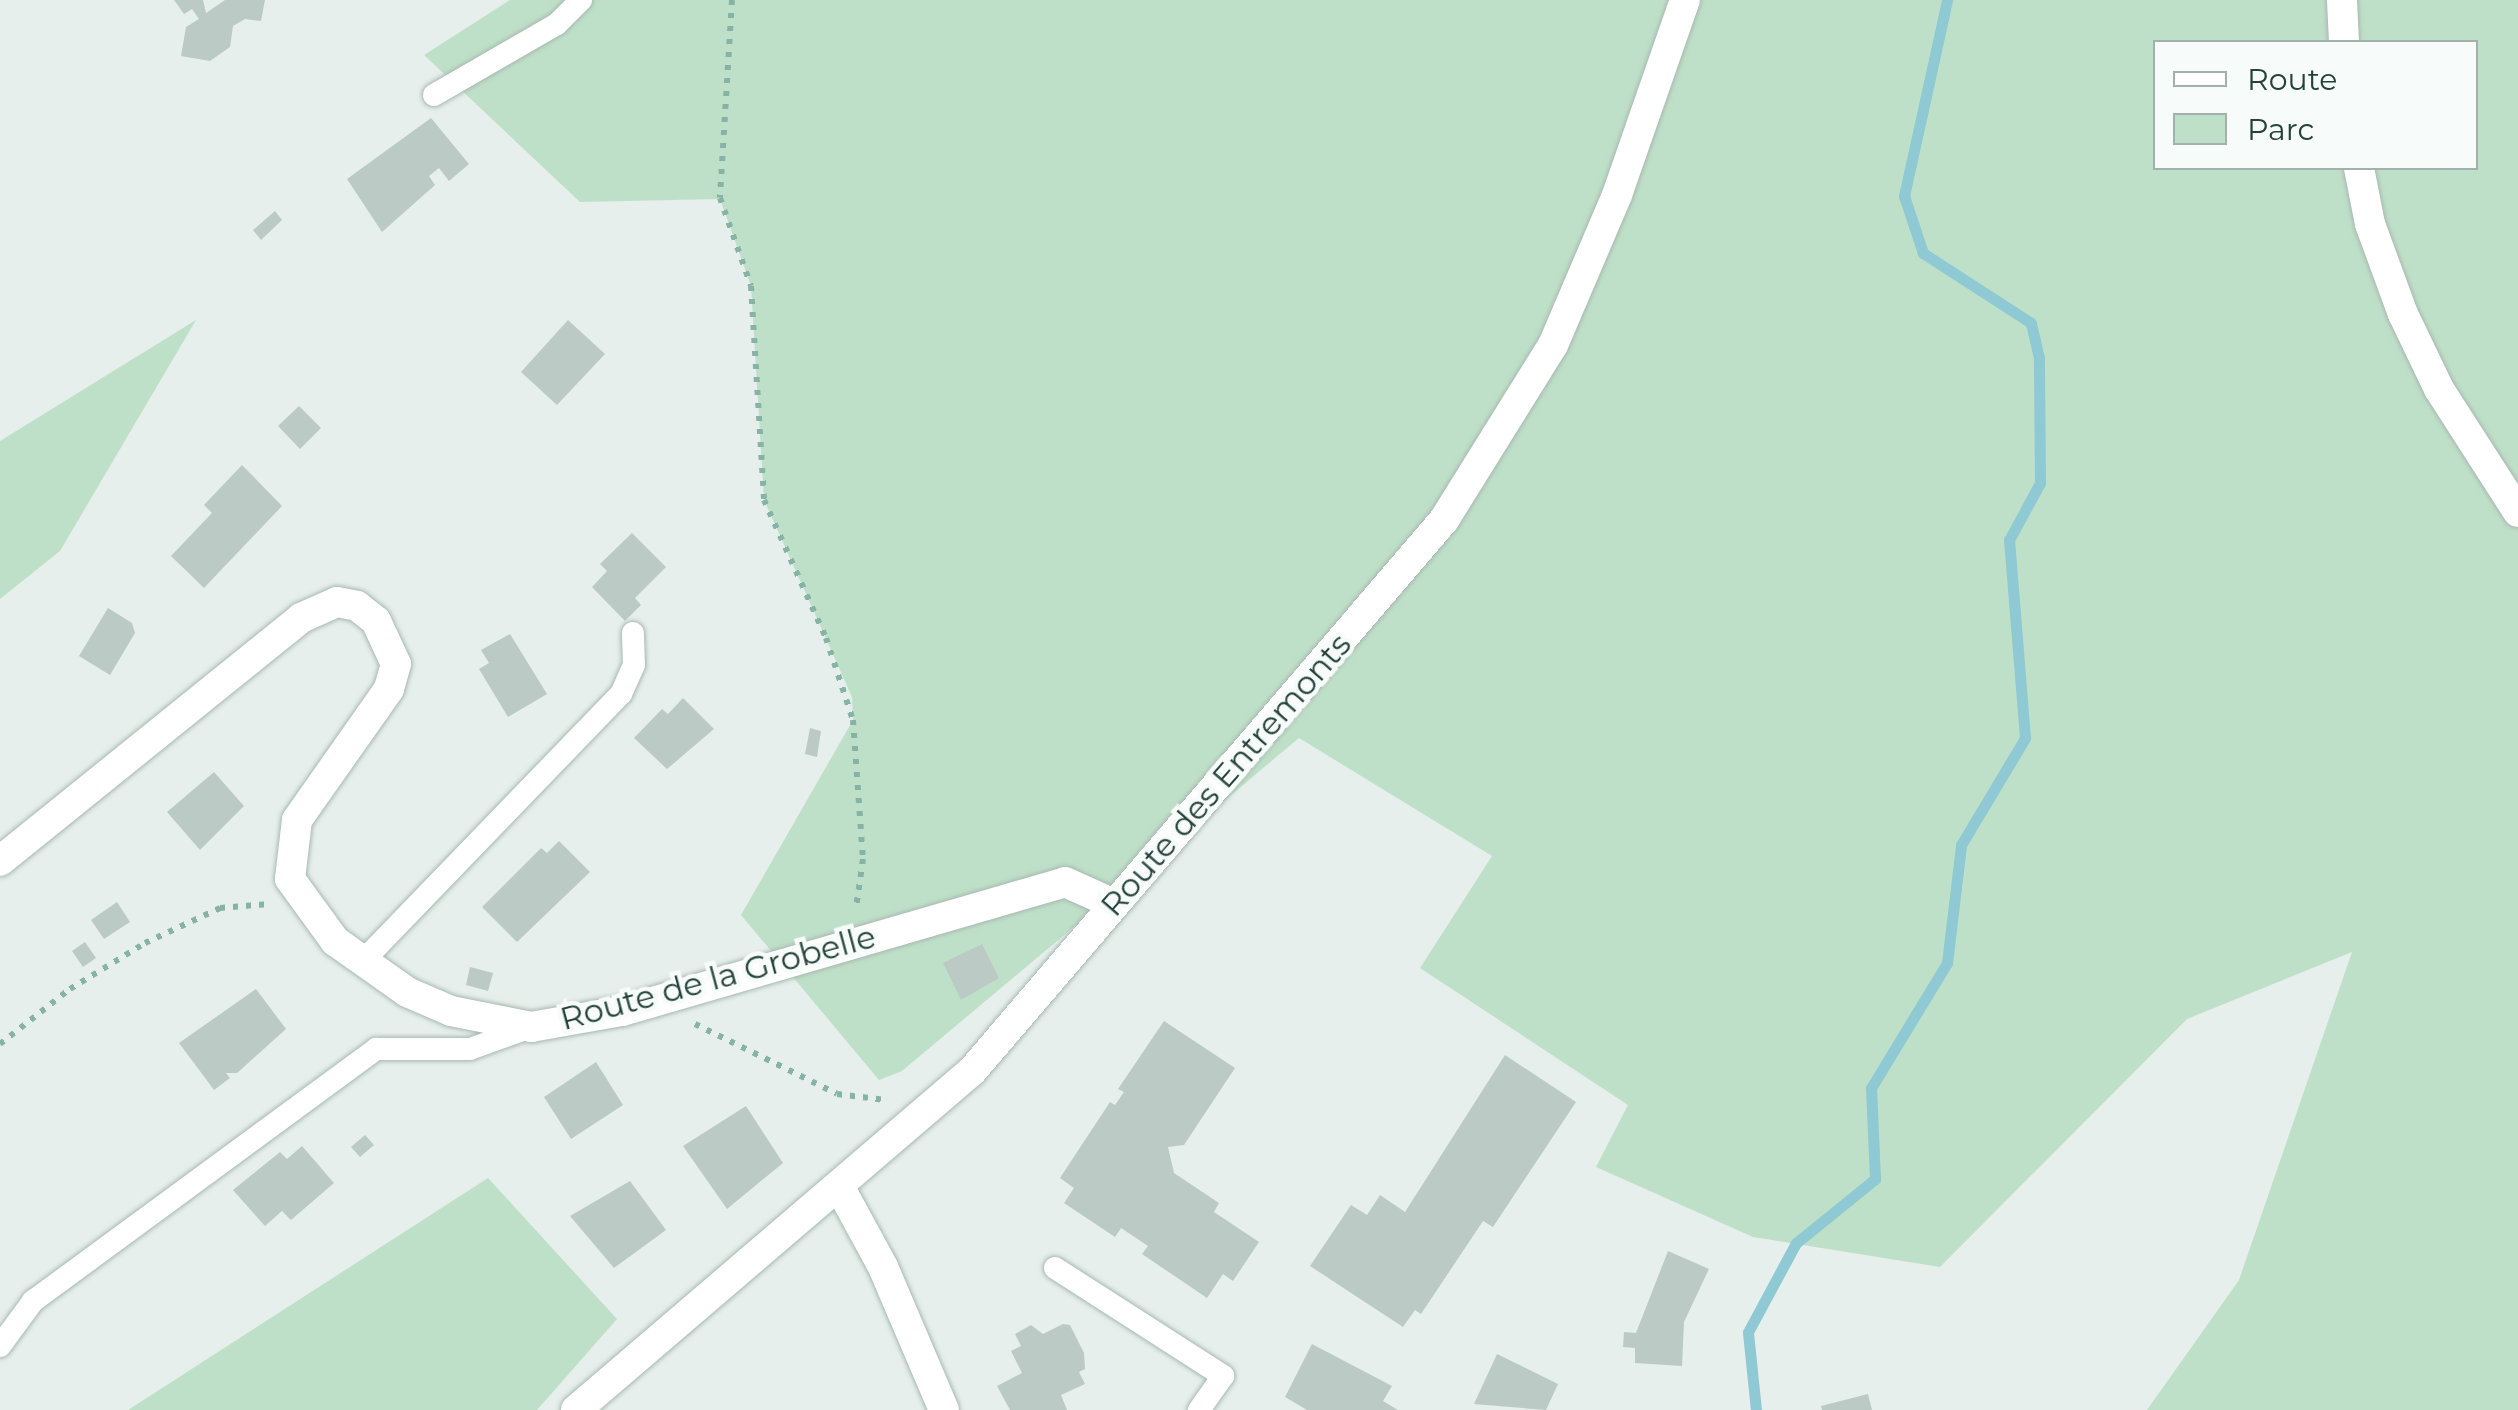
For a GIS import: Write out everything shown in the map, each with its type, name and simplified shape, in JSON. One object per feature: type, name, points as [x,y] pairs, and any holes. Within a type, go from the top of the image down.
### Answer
[{"type":"main road","name":"Route des Entremonts","points":[[576,1410],[840,1188],[972,1071],[1444,520],[1486,460],[1553,345],[1617,194],[1685,0]]},
{"type":"main road","points":[[2342,0],[2344,40]]},
{"type":"main road","points":[[2359,170],[2370,224],[2403,314],[2439,389],[2518,512]]},
{"type":"main road","name":"Route de la Grobelle","points":[[0,861],[301,618],[337,602],[357,606],[376,621],[396,664],[389,689],[297,820],[290,879],[311,916],[362,962],[452,1012],[531,1027],[622,1010],[1065,882],[1114,904]]},
{"type":"main road","points":[[840,1188],[876,1252],[944,1410]]},
{"type":"lane","points":[[434,95],[556,24],[581,0]]},
{"type":"lane","points":[[362,962],[621,694],[634,665],[633,633]]},
{"type":"lane","points":[[0,1346],[34,1301],[360,1058],[391,1045],[470,1048],[531,1027]]},
{"type":"lane","points":[[1055,1268],[1223,1376],[1200,1410]]},
{"type":"path","points":[[732,0],[720,198],[751,286],[764,500],[826,638],[853,720],[863,860],[851,944]]},
{"type":"path","points":[[0,1044],[84,980],[220,908],[268,904],[311,916]]},
{"type":"path","points":[[688,1021],[836,1094],[889,1100]]},
{"type":"green space","points":[[510,0],[2518,0],[2518,1410],[2147,1410],[2239,1280],[2352,952],[2187,1019],[1940,1267],[1753,1237],[1596,1167],[1628,1105],[1420,968],[1492,856],[1299,738],[902,1071],[879,1080],[741,915],[853,720],[852,697],[764,500],[751,286],[720,199],[580,202],[424,55]]},
{"type":"green space","points":[[196,320],[60,551],[0,599],[0,441]]},
{"type":"green space","points":[[488,1178],[617,1319],[537,1410],[128,1410]]},
{"type":"building","points":[[174,0],[203,0],[206,13],[225,0],[265,0],[261,21],[245,19],[233,26],[230,47],[210,61],[181,56],[186,27],[199,19],[192,9],[184,14]]},
{"type":"building","points":[[431,118],[469,164],[449,181],[439,168],[429,176],[435,185],[382,232],[347,179]]},
{"type":"building","points":[[275,211],[282,220],[261,240],[253,230]]},
{"type":"building","points":[[568,320],[605,354],[557,405],[521,372]]},
{"type":"building","points":[[299,406],[321,428],[300,449],[278,426]]},
{"type":"building","points":[[242,465],[282,506],[204,588],[171,556],[212,513],[204,505]]},
{"type":"building","points":[[632,533],[666,567],[635,598],[641,605],[625,621],[592,587],[607,571],[600,564]]},
{"type":"building","points":[[108,608],[132,623],[135,633],[110,675],[79,656]]},
{"type":"building","points":[[510,634],[547,694],[508,717],[479,669],[489,663],[481,650]]},
{"type":"building","points":[[683,698],[714,729],[667,769],[634,738],[662,709],[668,714]]},
{"type":"building","points":[[810,728],[821,731],[817,757],[805,754]]},
{"type":"building","points":[[214,772],[244,806],[200,850],[167,812]]},
{"type":"building","points":[[559,841],[590,872],[517,942],[482,907],[541,848],[547,853]]},
{"type":"building","points":[[117,902],[130,922],[104,939],[91,920]]},
{"type":"building","points":[[85,942],[96,958],[83,967],[72,951]]},
{"type":"building","points":[[982,944],[999,978],[961,1000],[943,963]]},
{"type":"building","points":[[470,967],[493,973],[488,991],[466,985]]},
{"type":"building","points":[[256,989],[286,1029],[237,1073],[226,1073],[230,1078],[214,1090],[179,1043]]},
{"type":"building","points":[[1164,1021],[1235,1068],[1184,1145],[1168,1147],[1174,1173],[1219,1203],[1214,1212],[1259,1242],[1233,1281],[1223,1274],[1207,1298],[1142,1254],[1148,1246],[1121,1228],[1115,1237],[1064,1203],[1074,1188],[1060,1178],[1110,1102],[1115,1105],[1124,1092],[1118,1089]]},
{"type":"building","points":[[1505,1055],[1576,1102],[1493,1227],[1483,1221],[1421,1314],[1415,1310],[1403,1327],[1310,1266],[1351,1205],[1367,1215],[1380,1195],[1405,1212]]},
{"type":"building","points":[[596,1062],[623,1105],[571,1139],[544,1097]]},
{"type":"building","points":[[746,1106],[783,1163],[727,1209],[683,1146]]},
{"type":"building","points":[[365,1135],[374,1145],[360,1157],[351,1147]]},
{"type":"building","points":[[302,1146],[334,1183],[291,1220],[282,1211],[265,1226],[233,1190],[280,1152],[287,1159]]},
{"type":"building","points":[[630,1181],[666,1230],[614,1268],[570,1216]]},
{"type":"building","points":[[1668,1251],[1709,1269],[1684,1322],[1682,1366],[1635,1363],[1635,1348],[1623,1347],[1624,1332],[1636,1333]]},
{"type":"building","points":[[1063,1324],[1070,1325],[1084,1353],[1085,1369],[1079,1372],[1085,1384],[1061,1395],[1067,1410],[1010,1410],[997,1386],[1022,1373],[1011,1351],[1021,1346],[1015,1334],[1031,1325],[1043,1334]]},
{"type":"building","points":[[1312,1344],[1392,1386],[1383,1401],[1398,1410],[1307,1410],[1285,1397]]},
{"type":"building","points":[[1497,1354],[1558,1384],[1546,1410],[1474,1404]]},
{"type":"building","points":[[1868,1394],[1872,1410],[1822,1410],[1821,1406]]},
{"type":"waterway","points":[[1756,1410],[1748,1332],[1796,1243],[1875,1179],[1871,1088],[1947,963],[1961,845],[2025,738],[2009,540],[2040,483],[2039,358],[2031,323],[1923,253],[1904,196],[1947,0]]}]
